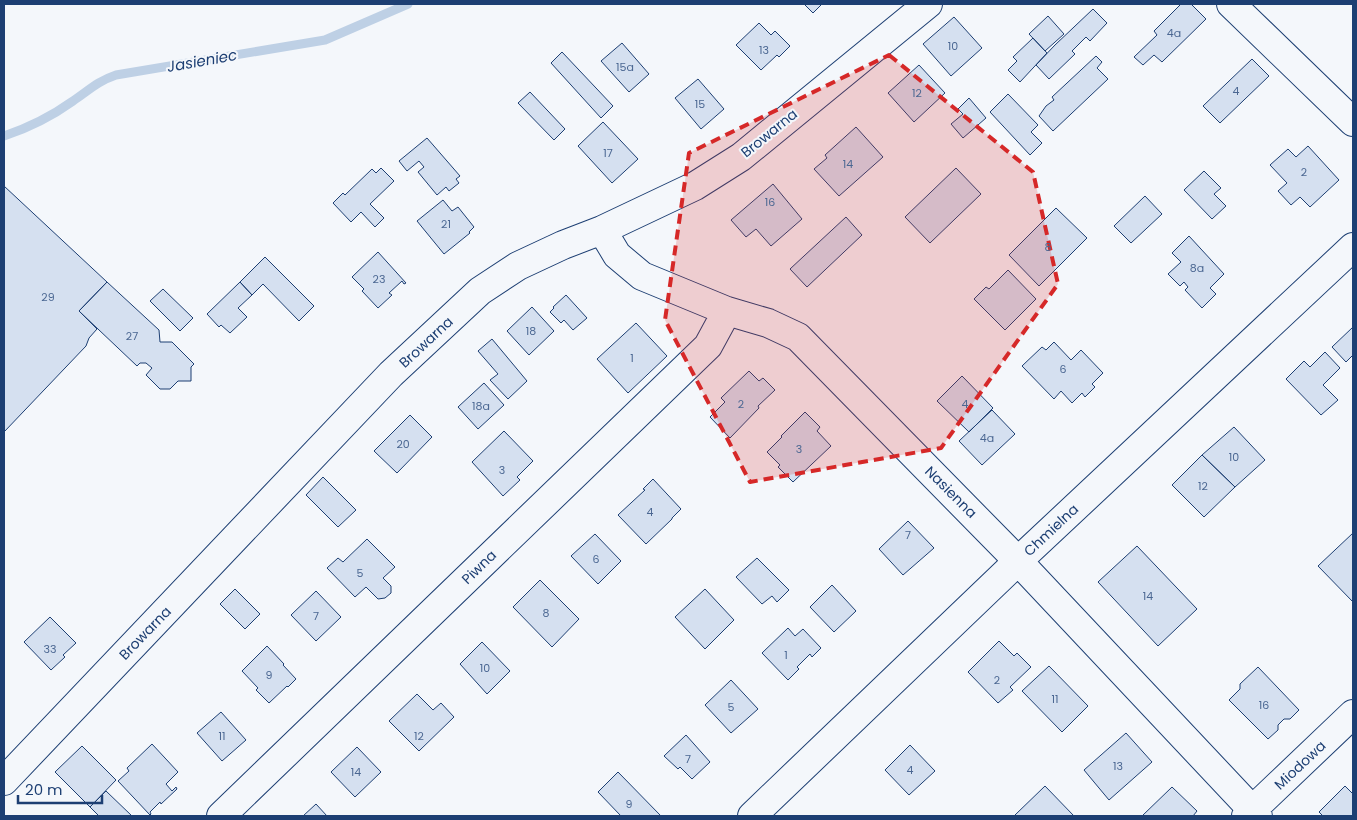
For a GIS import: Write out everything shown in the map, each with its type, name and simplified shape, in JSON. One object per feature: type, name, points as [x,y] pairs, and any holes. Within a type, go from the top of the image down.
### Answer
[{"type":"street","name":"Browarna","points":[[4,781],[391,374],[480,291],[518,266],[563,245],[602,230],[695,186],[741,157],[928,4]]},
{"type":"street","points":[[1231,4],[1353,122]]},
{"type":"street","name":"Nasienna","points":[[602,230],[617,255],[642,276],[727,311],[768,322],[798,337],[1018,561],[1252,814]]},
{"type":"street","name":"Chmielna","points":[[752,816],[1018,561],[1353,246]]},
{"type":"street","name":"Piwna","points":[[221,816],[708,346],[727,311]]},
{"type":"street","name":"Miodowa","points":[[1252,814],[1353,714]]},
{"type":"highlighted area","points":[[889,55],[1033,172],[1058,284],[941,448],[750,482],[665,320],[689,153]]},
{"type":"building","points":[[804,4],[822,4],[813,13]]},
{"type":"building","points":[[1181,4],[1191,4],[1206,19],[1162,62],[1154,55],[1143,65],[1134,57],[1157,35],[1154,31]]},
{"type":"building","points":[[1093,9],[1107,23],[1090,41],[1086,37],[1072,51],[1075,54],[1049,79],[1036,65]]},
{"type":"building","points":[[1048,16],[1064,34],[1045,51],[1029,34]]},
{"type":"building","points":[[954,17],[982,48],[951,76],[923,44]]},
{"type":"building","points":[[759,23],[771,35],[775,31],[790,46],[761,70],[736,45]]},
{"type":"building","points":[[1033,38],[1047,53],[1020,82],[1008,70],[1017,61],[1013,57]]},
{"type":"building","points":[[622,43],[649,74],[629,92],[601,61]]},
{"type":"building","points":[[562,52],[613,106],[601,118],[551,63]]},
{"type":"building","points":[[1096,56],[1102,62],[1097,68],[1108,79],[1053,131],[1039,116],[1046,106],[1054,100],[1052,97]]},
{"type":"building","points":[[1252,59],[1269,76],[1220,123],[1203,106]]},
{"type":"building","points":[[919,65],[945,93],[914,122],[888,93]]},
{"type":"building","points":[[698,79],[724,109],[701,129],[675,98]]},
{"type":"building","points":[[530,92],[565,129],[554,140],[518,103]]},
{"type":"building","points":[[1008,94],[1038,125],[1031,132],[1042,143],[1030,155],[990,112]]},
{"type":"building","points":[[969,98],[986,118],[963,138],[951,124],[963,114],[958,109]]},
{"type":"building","points":[[603,122],[638,159],[612,183],[578,146]]},
{"type":"building","points":[[856,127],[883,157],[839,196],[814,169],[827,158],[825,155]]},
{"type":"building","points":[[427,138],[460,176],[456,179],[459,183],[449,191],[446,187],[437,195],[418,172],[424,167],[419,161],[407,171],[399,161]]},
{"type":"building","points":[[1308,146],[1339,180],[1310,207],[1300,197],[1291,205],[1278,191],[1287,183],[1270,165],[1288,149],[1296,157]]},
{"type":"building","points":[[381,168],[394,181],[370,204],[384,218],[375,227],[361,212],[351,222],[333,203],[343,193],[345,195],[372,169],[376,173]]},
{"type":"building","points":[[956,168],[981,194],[930,243],[905,217]]},
{"type":"building","points":[[1204,171],[1221,188],[1214,194],[1226,206],[1212,219],[1184,190]]},
{"type":"building","points":[[773,184],[802,219],[771,246],[756,229],[746,237],[731,220]]},
{"type":"building","points":[[4,186],[107,282],[79,311],[97,329],[89,338],[86,346],[4,432]]},
{"type":"building","points":[[1145,196],[1162,214],[1131,243],[1114,226]]},
{"type":"building","points":[[443,200],[452,211],[458,207],[474,227],[470,233],[444,254],[417,221]]},
{"type":"building","points":[[1056,208],[1087,238],[1039,286],[1009,255]]},
{"type":"building","points":[[846,217],[862,235],[807,287],[790,269]]},
{"type":"building","points":[[1189,236],[1224,274],[1210,288],[1216,294],[1202,308],[1185,290],[1188,287],[1184,282],[1180,286],[1168,274],[1181,262],[1172,253]]},
{"type":"building","points":[[378,252],[406,283],[404,284],[402,281],[389,293],[392,295],[378,308],[352,277]]},
{"type":"building","points":[[265,257],[314,306],[299,321],[263,284],[252,295],[240,282]]},
{"type":"building","points":[[1008,270],[1036,299],[1005,330],[974,299],[986,287],[989,289]]},
{"type":"building","points":[[107,282],[159,330],[160,342],[172,342],[194,364],[191,367],[191,381],[178,381],[170,389],[160,389],[146,375],[152,368],[146,363],[140,363],[137,366],[79,311]]},
{"type":"building","points":[[240,282],[252,295],[238,308],[247,317],[230,333],[221,325],[219,327],[207,314]]},
{"type":"building","points":[[163,289],[193,318],[180,331],[150,301]]},
{"type":"building","points":[[566,295],[587,318],[573,330],[564,320],[561,323],[550,312]]},
{"type":"building","points":[[532,307],[554,331],[529,355],[507,331]]},
{"type":"building","points":[[636,323],[667,356],[628,393],[597,359]]},
{"type":"building","points":[[1353,327],[1353,355],[1346,362],[1332,347]]},
{"type":"building","points":[[492,339],[527,381],[508,399],[490,380],[498,374],[478,351]]},
{"type":"building","points":[[1054,342],[1071,360],[1081,350],[1103,373],[1092,384],[1095,387],[1085,397],[1082,393],[1072,403],[1061,391],[1054,399],[1022,366],[1042,347],[1046,350]]},
{"type":"building","points":[[1325,352],[1340,368],[1323,385],[1338,400],[1321,415],[1286,379],[1304,361],[1310,367]]},
{"type":"building","points":[[749,371],[759,381],[763,378],[775,390],[730,438],[710,417],[725,402],[721,398]]},
{"type":"building","points":[[962,376],[993,408],[969,432],[937,401]]},
{"type":"building","points":[[484,383],[504,405],[478,429],[458,407]]},
{"type":"building","points":[[992,410],[1015,434],[982,465],[959,441]]},
{"type":"building","points":[[805,412],[820,427],[817,431],[831,446],[793,482],[778,467],[780,465],[767,452]]},
{"type":"building","points":[[410,415],[432,437],[397,473],[374,451]]},
{"type":"building","points":[[1234,427],[1265,460],[1235,487],[1202,455]]},
{"type":"building","points":[[504,431],[533,461],[517,477],[520,480],[503,496],[472,462]]},
{"type":"building","points":[[1202,455],[1235,487],[1204,517],[1172,485]]},
{"type":"building","points":[[323,477],[356,510],[338,527],[306,495]]},
{"type":"building","points":[[653,479],[681,509],[646,544],[618,515],[645,490],[643,489]]},
{"type":"building","points":[[908,521],[934,548],[903,575],[879,549]]},
{"type":"building","points":[[1353,533],[1353,602],[1318,566]]},
{"type":"building","points":[[595,534],[621,561],[598,584],[571,556]]},
{"type":"building","points":[[367,539],[395,567],[383,578],[391,586],[391,593],[385,598],[378,599],[366,587],[355,597],[327,568],[338,558],[343,562]]},
{"type":"building","points":[[1137,546],[1197,609],[1158,646],[1098,582]]},
{"type":"building","points":[[757,558],[789,590],[777,602],[772,596],[762,604],[736,577]]},
{"type":"building","points":[[540,580],[579,619],[552,647],[513,607]]},
{"type":"building","points":[[832,585],[856,611],[834,632],[810,607]]},
{"type":"building","points":[[235,589],[260,614],[245,629],[220,604]]},
{"type":"building","points":[[705,589],[734,620],[705,649],[675,617]]},
{"type":"building","points":[[316,591],[341,617],[316,641],[291,615]]},
{"type":"building","points":[[50,617],[76,643],[51,670],[24,642]]},
{"type":"building","points":[[788,628],[795,636],[803,629],[821,648],[812,657],[810,654],[797,667],[799,669],[788,680],[762,653]]},
{"type":"building","points":[[999,641],[1014,656],[1017,653],[1031,667],[1010,687],[1013,690],[998,703],[968,672]]},
{"type":"building","points":[[482,642],[510,671],[487,694],[460,664]]},
{"type":"building","points":[[267,646],[296,679],[269,703],[256,690],[258,688],[242,671]]},
{"type":"building","points":[[1049,666],[1088,706],[1062,732],[1022,691]]},
{"type":"building","points":[[1258,667],[1299,710],[1290,719],[1284,719],[1278,725],[1278,730],[1268,739],[1229,700],[1240,689],[1240,684]]},
{"type":"building","points":[[731,680],[758,709],[731,733],[705,705]]},
{"type":"building","points":[[417,694],[433,710],[441,703],[454,717],[419,751],[389,721]]},
{"type":"building","points":[[221,712],[246,740],[222,761],[197,733]]},
{"type":"building","points":[[1126,733],[1152,762],[1109,800],[1084,770]]},
{"type":"building","points":[[686,735],[710,762],[692,779],[680,767],[678,769],[664,756]]},
{"type":"building","points":[[152,744],[178,772],[166,784],[172,791],[176,787],[177,789],[161,804],[160,802],[150,812],[150,815],[118,781],[129,771],[127,768]]},
{"type":"building","points":[[910,745],[935,771],[909,795],[885,770]]},
{"type":"building","points":[[82,746],[116,780],[90,807],[55,772]]},
{"type":"building","points":[[357,747],[381,772],[355,797],[331,772]]},
{"type":"building","points":[[618,772],[661,816],[621,816],[598,792]]},
{"type":"building","points":[[1045,786],[1074,816],[1015,815]]},
{"type":"building","points":[[1345,786],[1353,794],[1353,814],[1351,816],[1323,816],[1319,812]]},
{"type":"building","points":[[1172,787],[1197,811],[1193,816],[1142,816]]},
{"type":"building","points":[[106,791],[132,816],[99,816],[90,807]]},
{"type":"building","points":[[316,804],[327,816],[303,816]]},
{"type":"waterway","name":"Jasieniec","points":[[4,136],[48,117],[98,83],[116,75],[325,40],[408,4]]}]
